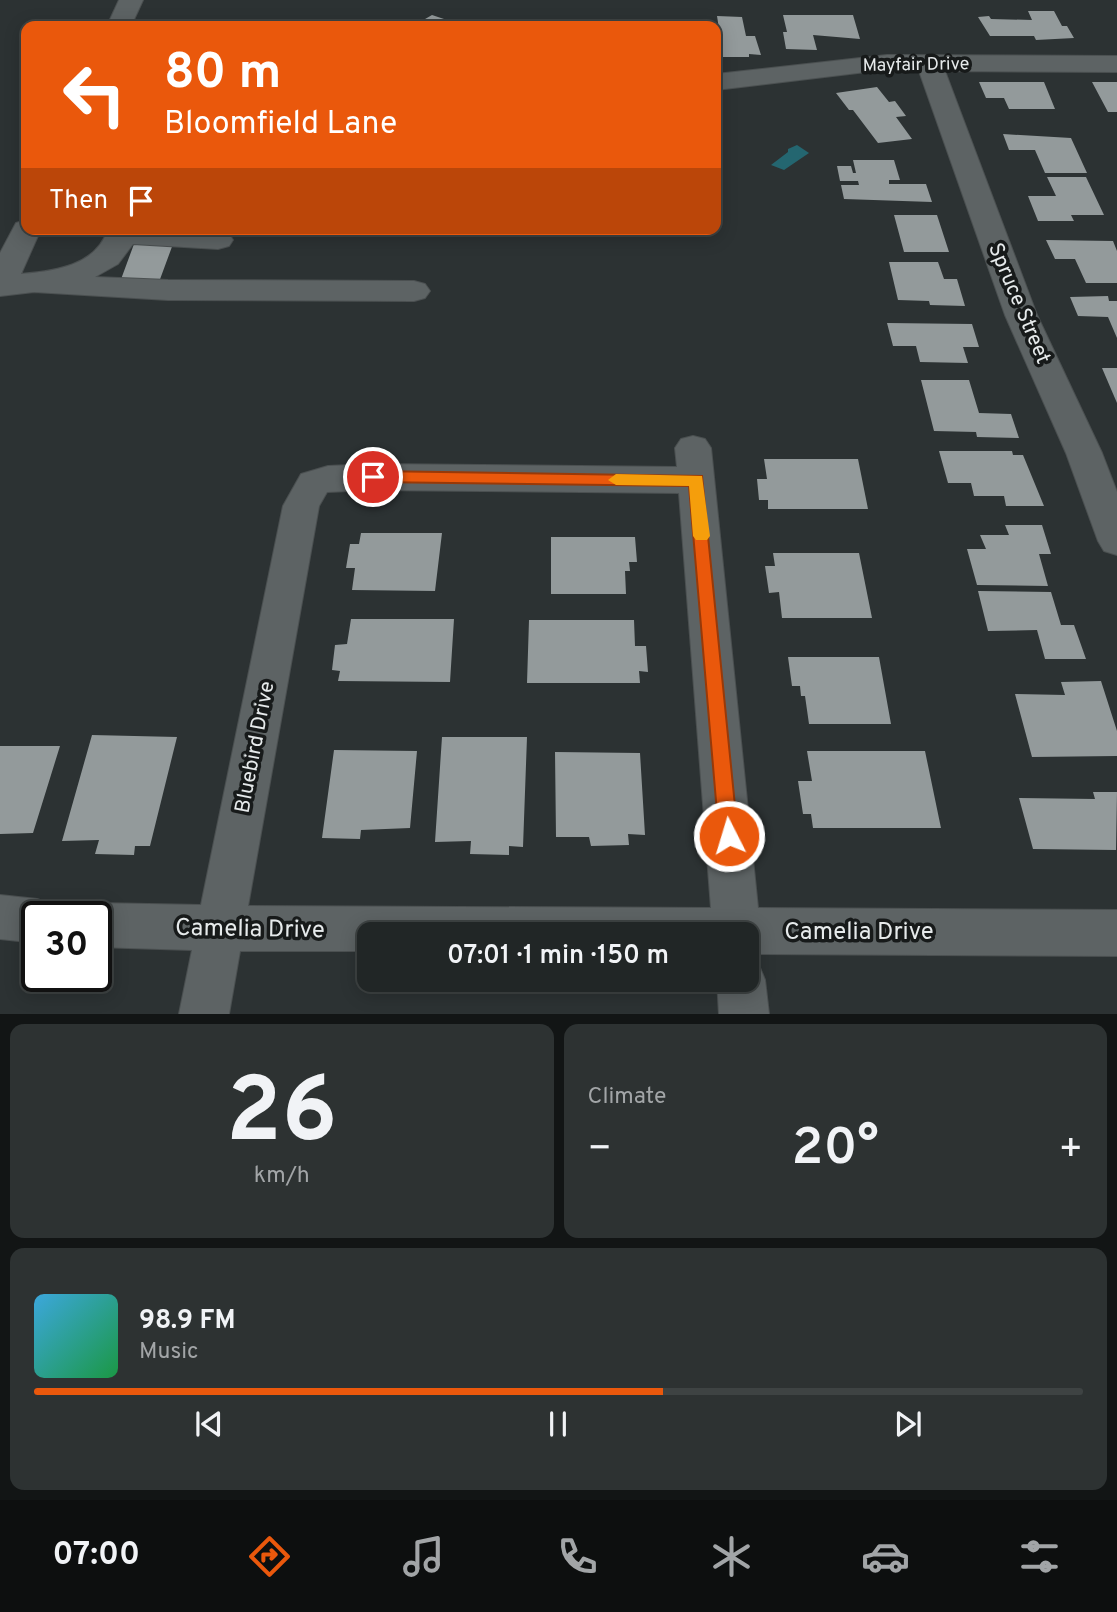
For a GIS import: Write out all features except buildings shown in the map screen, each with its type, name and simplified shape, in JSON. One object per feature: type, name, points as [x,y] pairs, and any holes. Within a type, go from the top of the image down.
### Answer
[{"type":"street","points":[[121,21],[131,0]]},
{"type":"street","name":"Spruce Street","points":[[929,63],[1021,315],[1074,429],[1117,541]]},
{"type":"street","name":"Mayfair Drive","points":[[721,82],[793,75],[850,65],[1117,64]]},
{"type":"street","points":[[14,243],[0,286],[37,283],[70,276],[94,265],[110,252],[121,235]]},
{"type":"street","name":"Bluebird Drive","points":[[204,1013],[301,506],[314,484],[328,479],[695,464],[736,922]]},
{"type":"street","points":[[0,917],[21,919]]},
{"type":"street","name":"Camelia Drive","points":[[112,925],[357,929]]},
{"type":"street","name":"Camelia Drive","points":[[759,932],[1117,933]]},
{"type":"street","points":[[742,992],[744,1013]]},
{"type":"lane","points":[[156,235],[218,240]]},
{"type":"lane","points":[[37,283],[159,290],[414,291]]},
{"type":"water","points":[[797,145],[809,153],[784,170],[771,165],[788,152],[788,149]]},
{"type":"slow traffic","points":[[616,480],[696,480],[701,536]]},
{"type":"route","points":[[373,477],[696,480],[729,836]]}]
